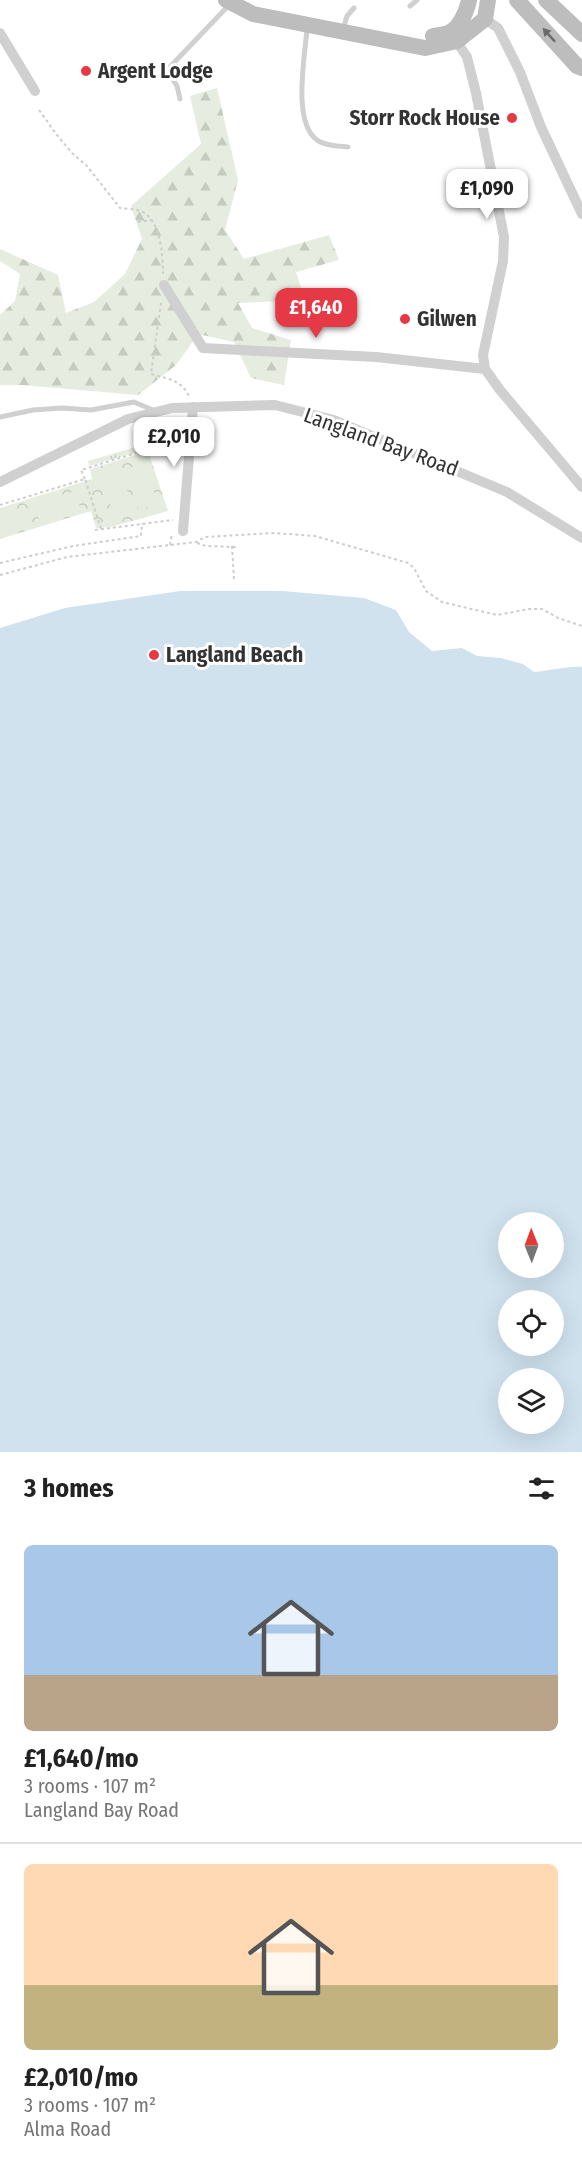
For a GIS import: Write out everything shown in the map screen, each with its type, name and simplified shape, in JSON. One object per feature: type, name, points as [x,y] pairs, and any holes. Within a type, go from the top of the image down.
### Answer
[{"type":"main road","points":[[453,37],[469,0]]},
{"type":"main road","points":[[229,2],[253,14],[388,40],[453,37],[485,19],[488,0]]},
{"type":"main road","points":[[517,0],[577,66],[582,68]]},
{"type":"main road","points":[[546,0],[582,34]]},
{"type":"street","points":[[462,20],[485,19],[498,28],[520,72],[541,127],[582,214]]},
{"type":"street","points":[[0,33],[35,91]]},
{"type":"street","points":[[453,37],[467,57],[504,237],[503,261],[483,355],[485,369],[582,486]]},
{"type":"street","points":[[164,281],[203,348],[376,357],[485,369]]},
{"type":"street","name":"Langland Bay Road","points":[[0,482],[128,419],[193,407],[275,405],[334,420],[507,492],[582,538]]},
{"type":"street","points":[[183,531],[193,407]]},
{"type":"lane","points":[[410,6],[417,0]]},
{"type":"lane","points":[[180,99],[177,86],[167,70],[229,2]]},
{"type":"lane","points":[[342,31],[347,15],[354,8]]},
{"type":"lane","points":[[308,24],[302,104],[306,127],[319,142],[348,147]]},
{"type":"lane","points":[[0,417],[33,410],[62,408],[92,410],[134,402],[157,412]]},
{"type":"path","points":[[39,110],[57,135],[87,166],[120,208],[142,212],[152,220],[163,249],[164,281]]},
{"type":"path","points":[[138,222],[152,220]]},
{"type":"path","points":[[161,303],[151,374],[179,382],[186,389]]},
{"type":"path","points":[[101,529],[81,470],[149,449],[152,444],[143,437],[139,428]]},
{"type":"path","points":[[0,505],[85,479]]},
{"type":"path","points":[[94,530],[184,519]]},
{"type":"path","points":[[0,563],[73,546],[141,536],[142,523]]},
{"type":"path","points":[[0,575],[67,557],[196,542],[206,537],[228,534],[273,533],[315,536],[408,563],[414,568],[426,591],[442,602],[496,615],[542,609],[558,618],[582,626]]},
{"type":"path","points":[[196,542],[206,546],[238,547]]},
{"type":"path","points":[[232,546],[234,580]]},
{"type":"green space","points":[[217,88],[238,180],[225,230],[244,259],[329,235],[339,260],[296,272],[305,300],[238,303],[252,328],[291,340],[284,385],[251,378],[234,342],[198,334],[176,365],[138,395],[0,385],[0,315],[15,301],[20,274],[0,261],[0,249],[58,275],[66,313],[94,302],[125,274],[142,239],[131,206],[201,144],[190,96]]},
{"type":"green space","points":[[146,444],[147,449],[89,466],[88,461]]},
{"type":"green space","points":[[148,451],[168,511],[111,527],[96,528],[91,511],[0,539],[0,508],[92,479],[90,469]]},
{"type":"green space","points":[[145,463],[158,504],[139,510],[126,469]]},
{"type":"green space","points":[[121,470],[134,512],[115,518],[101,476]]},
{"type":"green space","points":[[75,491],[81,510],[40,523],[34,503]]},
{"type":"green space","points":[[15,509],[22,529],[0,536],[0,514]]},
{"type":"water","points":[[180,591],[283,591],[364,598],[396,610],[409,632],[432,651],[462,648],[477,656],[501,658],[523,664],[534,672],[582,667],[582,1452],[0,1452],[0,628],[65,608]]},
{"type":"place","name":"Argent Lodge","points":[[86,71]]},
{"type":"place","name":"Storr Rock House","points":[[512,118]]},
{"type":"place","name":"Gilwen","points":[[405,319]]},
{"type":"place","name":"Langland Beach","points":[[154,655]]}]
